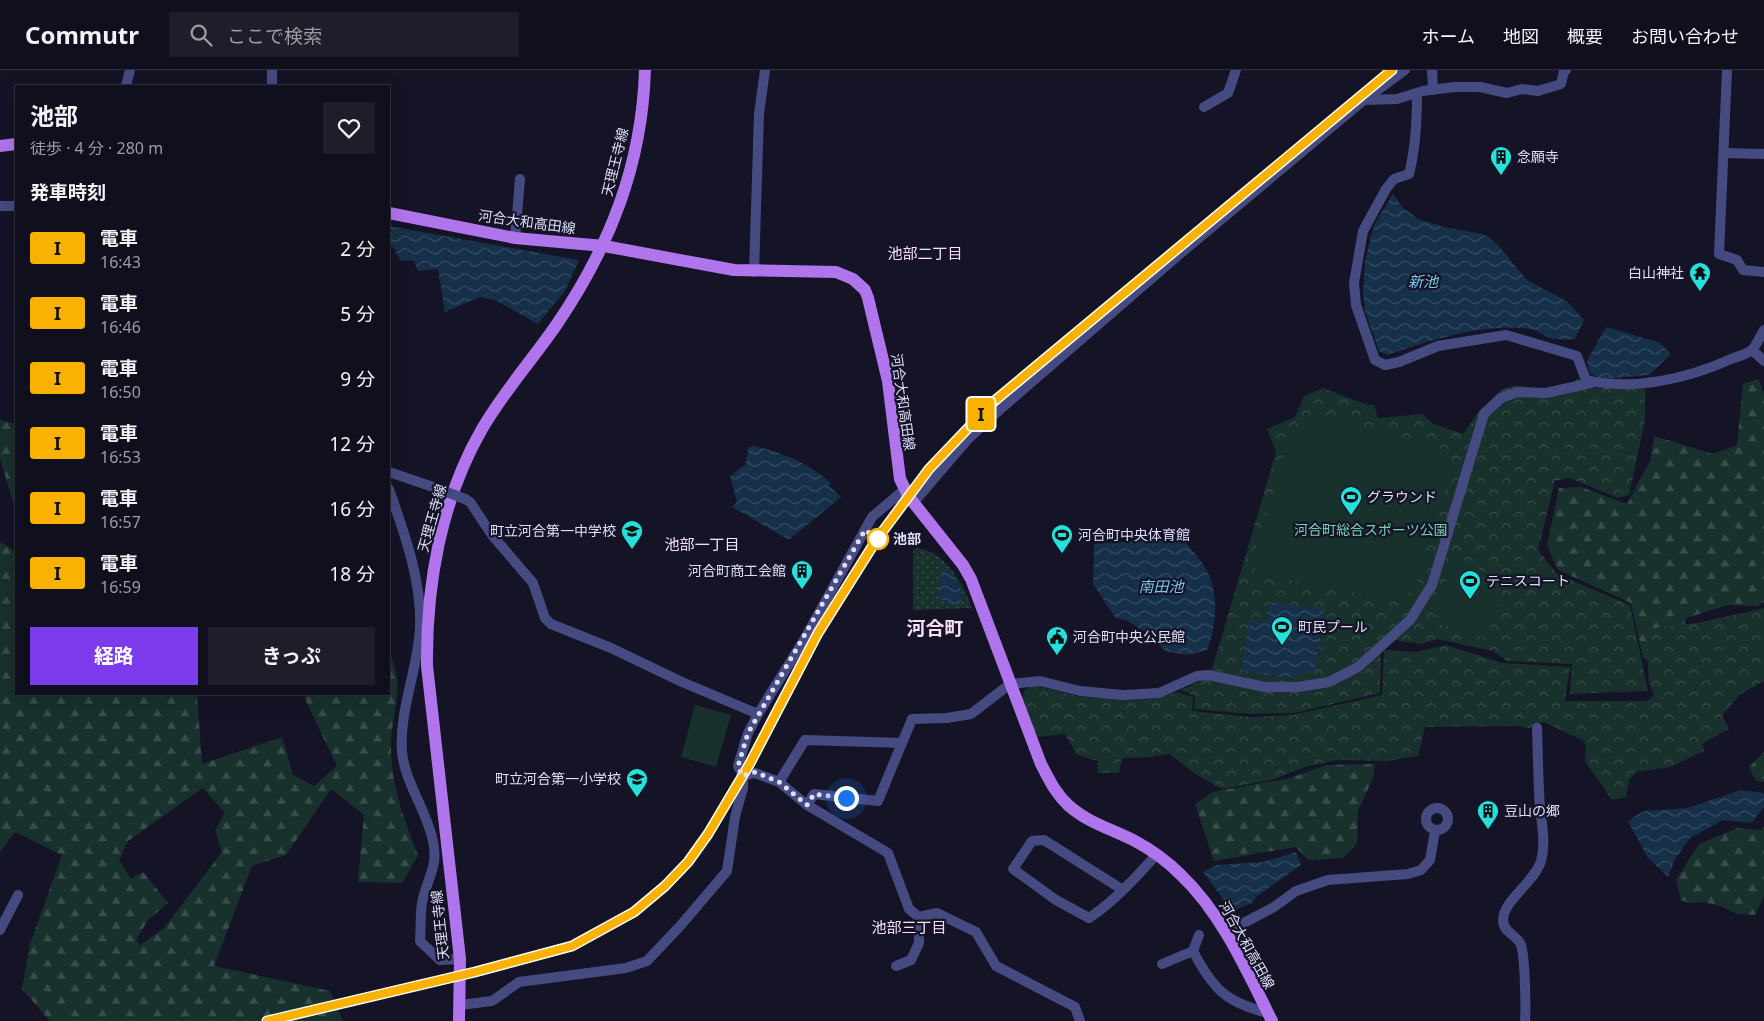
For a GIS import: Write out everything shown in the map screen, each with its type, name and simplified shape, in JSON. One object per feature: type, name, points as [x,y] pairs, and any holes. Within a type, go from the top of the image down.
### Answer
[{"type":"main road","name":"天理王寺線","points":[[459,1021],[460,959],[427,666],[426,630],[437,551],[447,512],[463,469],[481,430],[556,325],[604,246],[624,193],[632,163],[644,93],[644,70]]},
{"type":"main road","points":[[0,146],[15,144]]},
{"type":"main road","name":"河合大和高田線","points":[[390,213],[515,238],[604,246],[754,272],[836,272],[853,279],[865,290],[886,374],[897,469],[905,489],[963,565],[971,579],[1041,764],[1058,793],[1084,818],[1135,841],[1157,854],[1199,894],[1225,933],[1270,1017]]},
{"type":"street","points":[[126,85],[130,70]]},
{"type":"street","points":[[272,70],[272,85]]},
{"type":"street","points":[[754,272],[759,114],[765,70]]},
{"type":"street","points":[[1204,107],[1228,93],[1236,70]]},
{"type":"street","points":[[914,502],[968,439],[996,413],[1181,253],[1364,100],[1405,70]]},
{"type":"street","points":[[1432,70],[1433,90]]},
{"type":"street","points":[[1364,100],[1397,99],[1417,93],[1454,87],[1480,87],[1507,93],[1522,89],[1538,90],[1562,84],[1566,70]]},
{"type":"street","points":[[1727,70],[1719,254],[1737,260],[1744,270],[1764,272]]},
{"type":"street","points":[[1417,93],[1414,156],[1409,174],[1394,180],[1386,189],[1363,231],[1354,283],[1356,305],[1375,360],[1385,365],[1399,362],[1438,346],[1506,335],[1577,356],[1586,380],[1633,384],[1679,378],[1711,368],[1752,350],[1764,330]]},
{"type":"street","points":[[1724,154],[1764,154]]},
{"type":"street","points":[[515,238],[520,179]]},
{"type":"street","points":[[0,206],[15,206]]},
{"type":"street","points":[[1752,350],[1764,361]]},
{"type":"street","points":[[807,805],[814,794],[878,801],[912,719],[947,718],[971,714],[1010,684],[1040,681],[1080,691],[1123,696],[1159,693],[1197,676],[1208,675],[1265,687],[1298,687],[1329,682],[1358,667],[1410,620],[1432,585],[1443,555],[1484,414],[1501,398],[1517,392],[1546,393],[1595,382]]},
{"type":"street","points":[[390,472],[470,502],[492,535],[533,583],[544,618],[551,624],[611,648],[682,682],[758,714]]},
{"type":"street","points":[[460,1005],[492,1001],[519,982],[626,968],[647,961],[681,925],[727,871],[735,817],[743,788],[742,776],[738,766],[748,733],[804,640],[872,517],[905,489]]},
{"type":"street","points":[[390,491],[415,576],[420,615],[414,668],[406,705],[402,751],[406,769],[432,838],[436,863],[422,904],[420,941],[440,960],[460,959]]},
{"type":"street","points":[[1525,1021],[1526,998],[1520,945],[1504,929],[1503,919],[1508,906],[1536,873],[1541,860],[1544,831],[1540,810],[1537,728]]},
{"type":"street","points":[[779,782],[805,740],[902,743]]},
{"type":"street","points":[[742,776],[755,772],[779,782],[807,805],[888,853],[909,909],[919,917]]},
{"type":"street","points":[[1225,933],[1274,907],[1296,891],[1328,880],[1408,874],[1422,870],[1430,860],[1435,831]]},
{"type":"street","points":[[1123,890],[1044,840],[1032,842],[1013,869],[1056,900],[1089,918],[1104,908],[1123,890],[1157,854]]},
{"type":"street","points":[[0,930],[18,896]]},
{"type":"street","points":[[919,917],[937,913],[976,932],[996,966],[1076,1007],[1080,1021]]},
{"type":"street","points":[[896,966],[911,960],[919,943],[919,917]]},
{"type":"street","points":[[1162,964],[1193,951],[1199,935]]},
{"type":"street","points":[[1193,951],[1206,976],[1224,996],[1270,1017]]},
{"type":"green space","name":"河合町総合スポーツ公園","points":[[1577,378],[1592,388],[1645,388],[1645,420],[1629,495],[1618,498],[1569,478],[1555,481],[1538,550],[1557,574],[1630,605],[1648,691],[1570,694],[1572,664],[1507,661],[1493,651],[1437,639],[1422,644],[1394,640],[1381,652],[1380,693],[1294,713],[1251,714],[1194,709],[1195,696],[1180,690],[1205,679],[1213,666],[1276,452],[1267,429],[1295,417],[1304,396],[1323,388],[1368,405],[1374,405],[1378,418],[1422,414],[1434,424],[1463,434],[1480,410],[1501,390],[1515,385],[1541,389],[1574,382]]},
{"type":"green space","points":[[1758,379],[1764,393],[1764,602],[1758,606],[1728,605],[1686,618],[1679,661],[1664,669],[1643,658],[1631,603],[1558,570],[1547,545],[1559,488],[1581,487],[1627,504],[1650,461],[1654,436],[1713,454],[1737,445],[1743,384]]},
{"type":"green space","name":"グラウンド","points":[[1320,419],[1356,424],[1441,451],[1451,468],[1417,582],[1403,602],[1259,575],[1251,564],[1286,450]]},
{"type":"green space","points":[[0,420],[15,424],[15,508],[0,459]]},
{"type":"green space","points":[[0,542],[15,551],[15,695],[197,695],[202,764],[282,737],[293,775],[314,786],[337,766],[305,699],[305,695],[390,695],[390,655],[397,676],[397,698],[392,731],[391,758],[395,786],[418,855],[402,883],[358,882],[364,815],[331,789],[286,855],[252,866],[214,966],[330,991],[343,1021],[50,1021],[22,989],[30,944],[62,855],[15,832],[0,852]],"holes":[[[203,788],[225,813],[215,830],[222,852],[164,928],[140,945],[136,940],[148,920],[168,903],[143,872],[131,879],[119,860],[128,841]]]},
{"type":"green space","points":[[916,548],[936,555],[952,570],[964,589],[972,608],[913,610],[913,550]]},
{"type":"green space","name":"テニスコート","points":[[1452,561],[1506,578],[1487,638],[1434,623]]},
{"type":"green space","points":[[1764,608],[1764,681],[1739,695],[1722,716],[1729,729],[1702,744],[1704,751],[1670,767],[1636,772],[1629,780],[1626,797],[1612,800],[1585,761],[1586,745],[1582,740],[1543,722],[1529,728],[1516,726],[1425,727],[1418,756],[1387,761],[1337,760],[1305,767],[1271,780],[1222,789],[1197,775],[1169,754],[1122,758],[1119,773],[1098,773],[1098,761],[1077,755],[1065,734],[1036,737],[1022,702],[1024,691],[1032,685],[1081,697],[1154,699],[1177,692],[1193,697],[1192,711],[1251,717],[1292,715],[1382,695],[1384,650],[1416,652],[1446,645],[1503,663],[1570,667],[1565,701],[1647,701],[1654,696],[1649,683],[1646,629],[1697,623]]},
{"type":"green space","points":[[695,705],[731,715],[716,767],[681,757]]},
{"type":"green space","points":[[1764,752],[1764,782],[1756,781],[1749,767]]},
{"type":"green space","points":[[1375,764],[1373,778],[1358,811],[1357,844],[1343,858],[1308,860],[1296,847],[1214,861],[1195,804],[1213,792],[1290,778],[1326,765]]},
{"type":"green space","points":[[1764,827],[1764,896],[1755,915],[1737,914],[1721,906],[1703,902],[1689,903],[1681,900],[1676,880],[1699,844],[1737,828],[1761,830]]},
{"type":"water","name":"新池","points":[[1393,194],[1403,208],[1418,219],[1444,227],[1483,234],[1497,244],[1527,280],[1568,302],[1584,320],[1575,339],[1563,340],[1552,338],[1531,329],[1496,328],[1458,334],[1387,355],[1379,351],[1365,311],[1363,293],[1365,261],[1374,225]]},
{"type":"water","points":[[390,226],[579,260],[565,291],[538,324],[495,300],[480,297],[445,312],[438,269],[418,271],[414,261],[400,260],[393,247],[390,246]]},
{"type":"water","points":[[1606,327],[1660,343],[1671,354],[1649,375],[1600,379],[1590,373],[1587,361]]},
{"type":"water","points":[[754,446],[804,464],[831,483],[829,486],[841,497],[789,540],[732,507],[737,502],[730,476],[745,465],[749,447]]},
{"type":"water","name":"南田池","points":[[1182,538],[1204,566],[1213,586],[1215,597],[1215,619],[1207,650],[1187,655],[1165,651],[1153,637],[1128,621],[1115,617],[1093,584],[1094,544]]},
{"type":"water","points":[[940,567],[950,573],[959,584],[961,601],[958,605],[949,605],[942,600],[938,589],[942,579]]},
{"type":"water","name":"町民プール","points":[[1269,602],[1324,610],[1315,671],[1283,678],[1241,670],[1250,620],[1265,623]]},
{"type":"water","points":[[1741,790],[1764,793],[1764,807],[1751,823],[1723,820],[1690,838],[1675,859],[1668,877],[1648,858],[1628,821],[1644,811],[1688,808]]},
{"type":"water","points":[[1296,852],[1301,865],[1256,897],[1252,903],[1232,911],[1203,872],[1217,865],[1263,862]]},
{"type":"railway","points":[[267,1021],[475,972],[572,946],[634,912],[665,886],[688,862],[708,835],[749,765],[818,633],[877,539],[929,469],[992,403],[1392,70]]},
{"type":"train","name":"I","points":[[267,1021],[475,972],[572,946],[634,912],[665,886],[688,862],[708,834],[749,765],[818,633],[877,539],[929,469],[963,431],[992,403],[1392,70]]},
{"type":"place","name":"念願寺","points":[[1501,176]]},
{"type":"place","name":"白山神社","points":[[1700,292]]},
{"type":"place","name":"グラウンド","points":[[1351,516]]},
{"type":"place","name":"池部","points":[[878,539]]},
{"type":"place","name":"町立河合第一中学校","points":[[632,550]]},
{"type":"place","name":"河合町中央体育館","points":[[1062,554]]},
{"type":"place","name":"河合町商工会館","points":[[802,590]]},
{"type":"place","name":"テニスコート","points":[[1470,600]]},
{"type":"place","name":"町民プール","points":[[1282,646]]},
{"type":"place","name":"河合町中央公民館","points":[[1057,656]]},
{"type":"place","name":"町立河合第一小学校","points":[[637,798]]},
{"type":"place","name":"豆山の郷","points":[[1488,830]]},
{"type":"district","name":"池部二丁目","points":[[925,254]]},
{"type":"district","name":"池部一丁目","points":[[702,545]]},
{"type":"district","name":"河合町","points":[[935,628]]},
{"type":"district","name":"池部三丁目","points":[[909,928]]},
{"type":"route","points":[[846,798],[814,794],[807,805],[779,782],[755,772],[742,776],[738,766],[748,733],[804,640],[865,530],[878,539]]}]
